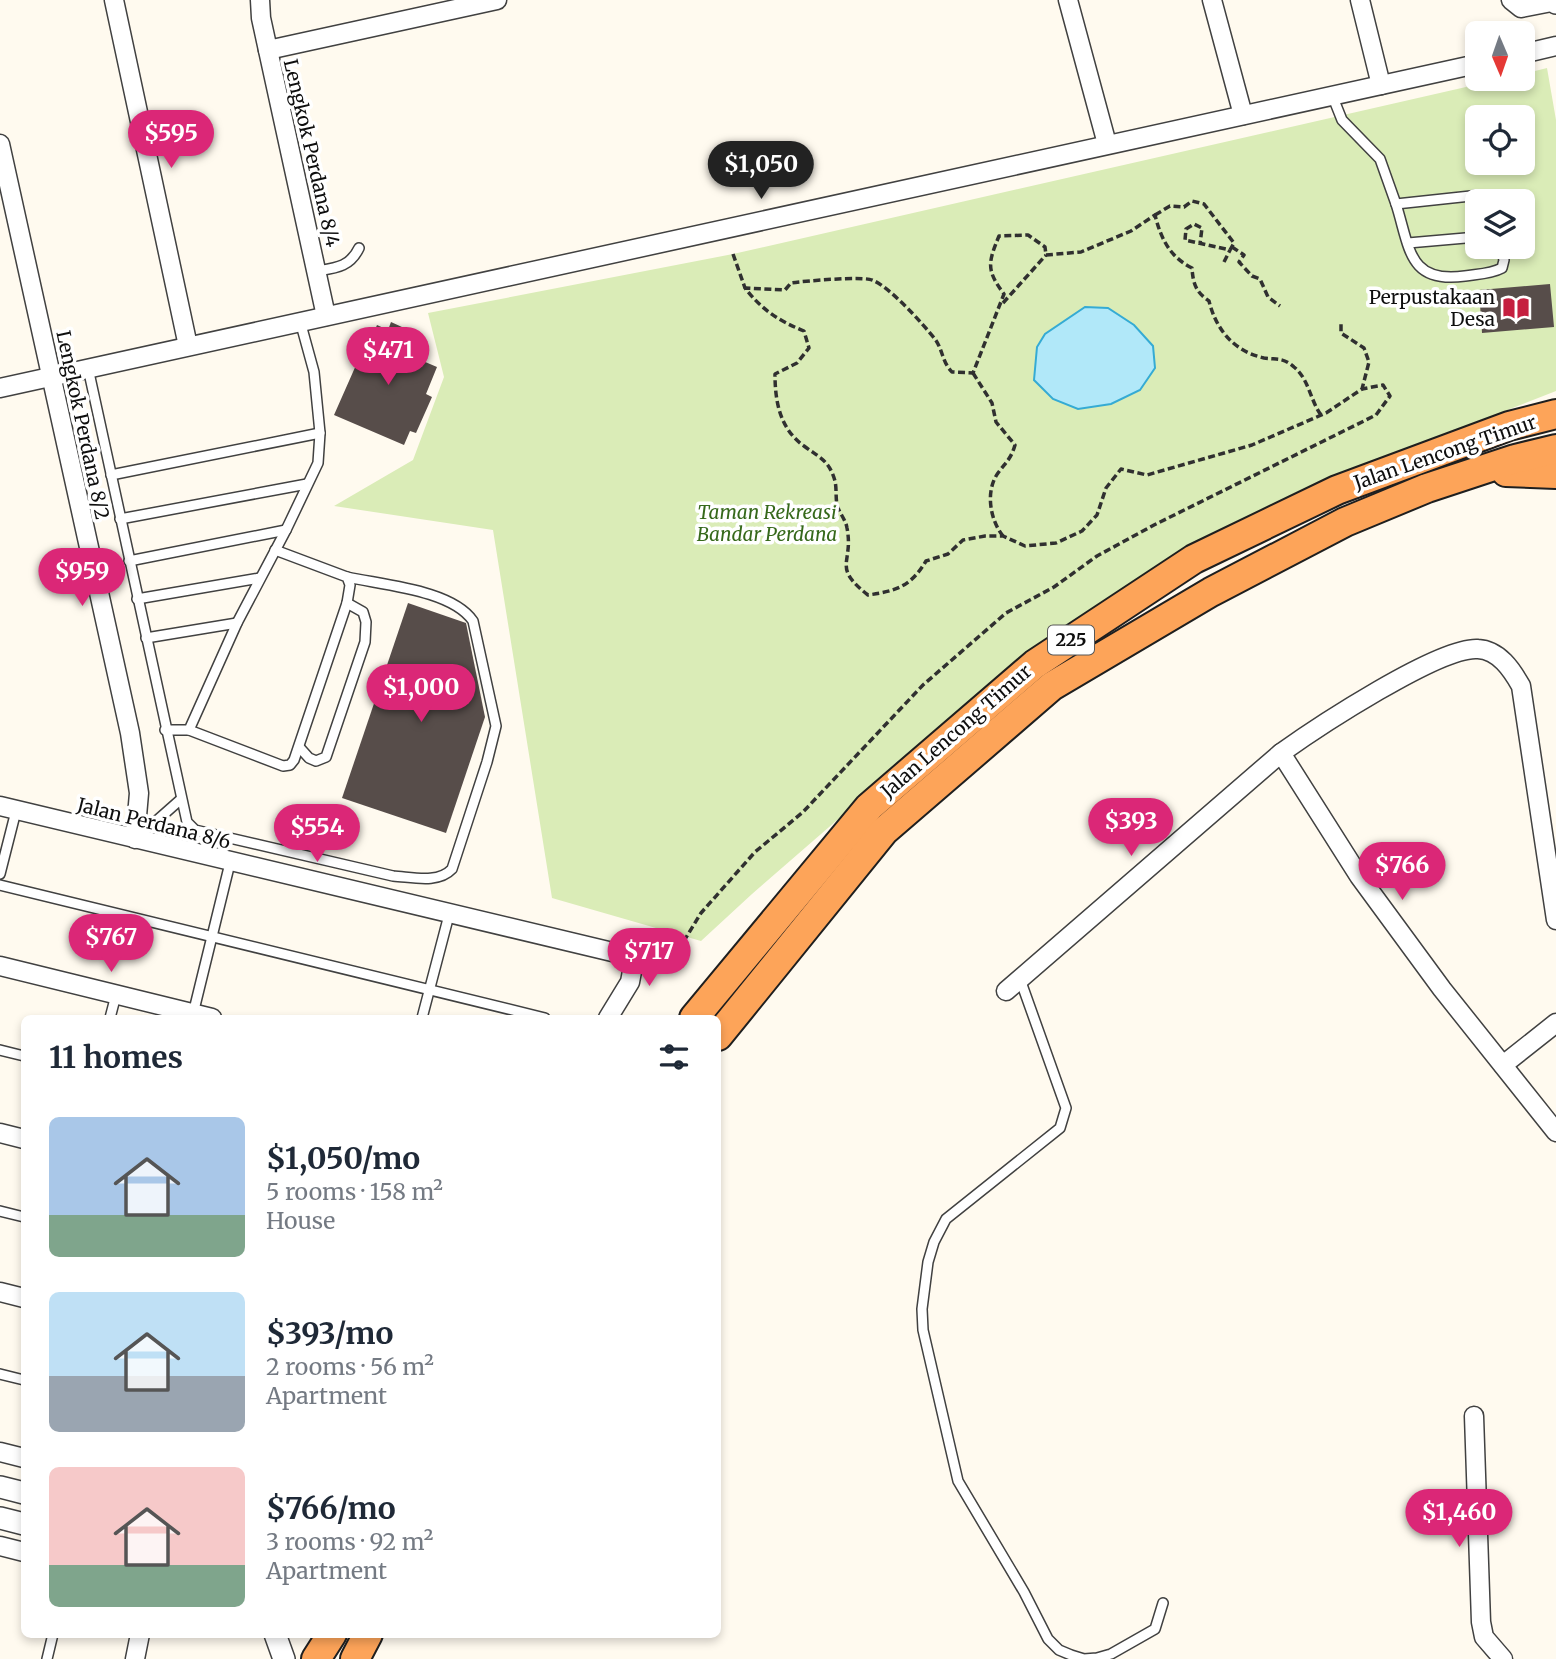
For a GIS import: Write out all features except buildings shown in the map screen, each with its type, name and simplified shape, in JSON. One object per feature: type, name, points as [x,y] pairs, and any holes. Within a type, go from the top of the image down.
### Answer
[{"type":"highway","points":[[1509,426],[1556,402]]},
{"type":"highway","name":"Jalan Lencong Timur","points":[[696,1015],[869,807],[1035,663],[1194,559],[1337,490],[1509,426],[1556,414]]},
{"type":"highway","name":"Jalan Lencong Timur","points":[[721,1032],[884,831],[1052,687],[1211,592],[1345,522],[1427,488],[1515,459],[1556,449]]},
{"type":"highway","points":[[1427,488],[1497,473],[1556,474]]},
{"type":"highway","points":[[316,1659],[329,1638]]},
{"type":"highway","points":[[355,1659],[366,1638]]},
{"type":"street","points":[[114,0],[188,346]]},
{"type":"street","name":"Lengkok Perdana 8/4","points":[[260,0],[261,18],[326,316]]},
{"type":"street","points":[[268,50],[497,0]]},
{"type":"street","points":[[1068,0],[1107,144]]},
{"type":"street","points":[[1212,0],[1243,115]]},
{"type":"street","points":[[1360,0],[1381,85]]},
{"type":"street","points":[[1511,0],[1521,8],[1556,1]]},
{"type":"street","points":[[1535,51],[1556,46]]},
{"type":"street","points":[[0,388],[1465,67]]},
{"type":"street","name":"Lengkok Perdana 8/2","points":[[0,144],[130,733],[139,793],[135,839]]},
{"type":"street","points":[[1013,985],[1281,753],[1330,718],[1450,653],[1478,649],[1490,652],[1513,671],[1521,686],[1556,920]]},
{"type":"street","points":[[1281,753],[1359,876],[1441,989],[1556,1132]]},
{"type":"street","name":"Jalan Perdana 8/6","points":[[8,809],[625,955]]},
{"type":"street","points":[[610,1015],[631,982],[633,966],[625,955]]},
{"type":"street","points":[[0,967],[198,1015]]},
{"type":"street","points":[[1503,1065],[1556,1023]]},
{"type":"street","points":[[0,1133],[21,1138]]},
{"type":"street","points":[[0,1292],[21,1297]]},
{"type":"street","points":[[1474,1416],[1481,1622],[1484,1637],[1503,1659]]},
{"type":"street","points":[[0,1452],[21,1457]]},
{"type":"street","points":[[0,1487],[21,1492]]},
{"type":"street","points":[[0,1518],[21,1523]]},
{"type":"street","points":[[0,1546],[21,1551]]},
{"type":"street","points":[[135,1659],[139,1638]]},
{"type":"street","points":[[276,1638],[284,1659]]},
{"type":"lane","points":[[1332,95],[1342,120],[1380,159],[1408,243],[1416,263],[1424,271],[1433,277],[1449,278],[1494,272],[1502,268],[1504,259]]},
{"type":"lane","points":[[1396,204],[1465,197]]},
{"type":"lane","points":[[1408,243],[1465,238]]},
{"type":"lane","points":[[317,271],[341,267],[350,262],[359,248]]},
{"type":"lane","points":[[189,730],[237,623],[318,463],[320,433],[314,372],[300,321]]},
{"type":"lane","points":[[88,368],[180,800],[187,822],[195,830],[393,876],[446,875],[452,869],[488,762],[496,726],[473,621],[466,609],[447,599],[347,577],[275,550]]},
{"type":"lane","points":[[111,475],[320,433]]},
{"type":"lane","points":[[120,519],[307,484]]},
{"type":"lane","points":[[129,561],[286,530]]},
{"type":"lane","points":[[165,730],[189,730],[284,766],[290,765],[300,748],[347,603],[350,584],[347,577]]},
{"type":"lane","points":[[137,599],[260,578]]},
{"type":"lane","points":[[300,748],[316,761],[326,757],[365,642],[366,622],[363,612],[347,603]]},
{"type":"lane","points":[[146,638],[237,623]]},
{"type":"lane","points":[[135,839],[180,800]]},
{"type":"lane","points":[[0,874],[8,809]]},
{"type":"lane","points":[[193,1014],[230,863]]},
{"type":"lane","points":[[0,886],[533,1015]]},
{"type":"lane","points":[[423,1015],[449,915]]},
{"type":"lane","points":[[1013,985],[1066,1108],[1060,1128],[946,1219],[934,1242],[923,1295],[923,1330],[954,1471],[964,1494],[1024,1592],[1048,1639],[1059,1650],[1084,1659],[1111,1654],[1155,1629],[1163,1603]]},
{"type":"lane","points":[[111,1015],[116,995]]},
{"type":"lane","points":[[0,1050],[21,1055]]},
{"type":"lane","points":[[0,1211],[21,1216]]},
{"type":"lane","points":[[0,1374],[21,1379]]},
{"type":"lane","points":[[47,1659],[52,1638]]},
{"type":"path","points":[[625,955],[654,959],[679,948],[701,913],[755,852],[803,812],[923,685],[1006,613],[1054,587],[1097,556],[1154,525],[1376,415],[1390,396],[1382,385],[1362,389],[1321,415],[1252,445],[1147,475],[1121,469],[1106,488],[1097,515],[1082,531],[1056,543],[1025,546],[1003,536],[996,527],[990,510],[992,491],[996,475],[1011,460],[1015,445],[996,422],[992,403],[974,373],[982,348],[1002,304],[1011,291],[1046,255],[1082,252],[1131,231],[1170,206],[1184,207],[1192,201],[1204,204],[1234,243],[1224,262]]},
{"type":"path","points":[[1155,215],[1160,235],[1169,250],[1180,262],[1192,268],[1193,285],[1209,301],[1215,322],[1224,336],[1263,358],[1284,359],[1298,369],[1321,415]]},
{"type":"path","points":[[1200,244],[1202,228],[1194,224],[1186,229],[1185,240],[1200,244],[1231,249],[1244,254],[1239,262],[1252,276],[1260,279],[1268,297],[1280,306]]},
{"type":"path","points":[[1002,304],[1004,294],[992,278],[989,260],[999,236],[1028,235],[1045,247],[1046,255]]},
{"type":"path","points":[[733,254],[745,288],[760,306],[779,321],[804,331],[809,348],[797,363],[775,374],[775,392],[784,426],[803,446],[824,458],[835,482],[837,506],[848,526],[846,567],[849,580],[868,594],[894,591],[917,576],[926,561],[948,554],[963,540],[1003,536]]},
{"type":"path","points":[[745,288],[785,290],[791,283],[812,280],[872,279],[905,305],[936,341],[943,363],[952,372],[974,373]]},
{"type":"path","points":[[1341,322],[1341,333],[1364,348],[1369,362],[1362,389]]},
{"type":"green space","name":"Taman Rekreasi Bandar Perdana","points":[[1547,68],[1556,120],[1556,391],[1408,449],[1205,540],[1071,623],[965,709],[701,941],[552,898],[493,530],[334,506],[413,460],[444,377],[428,313],[733,254],[1465,87],[1465,91],[1535,91],[1535,71]]},
{"type":"water","points":[[1085,307],[1108,308],[1134,325],[1153,346],[1155,368],[1140,390],[1111,404],[1078,409],[1053,399],[1034,380],[1037,347],[1045,334]]},
{"type":"place","name":"Perpustakaan Desa","points":[[1516,308]]}]
